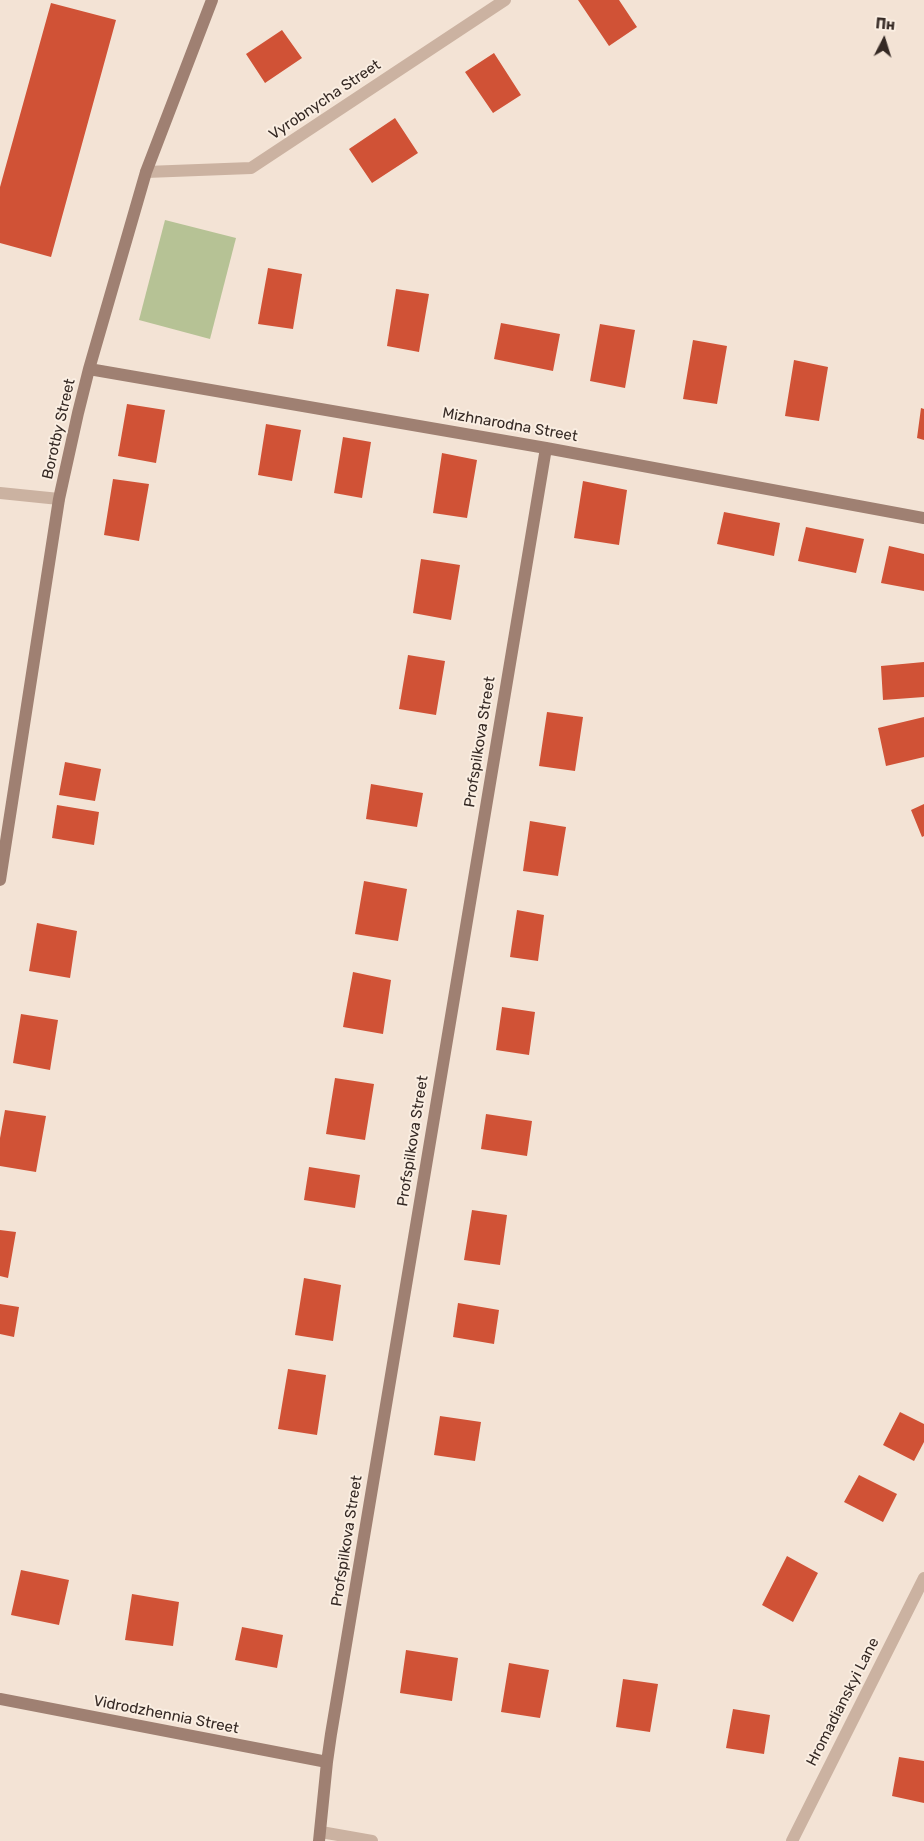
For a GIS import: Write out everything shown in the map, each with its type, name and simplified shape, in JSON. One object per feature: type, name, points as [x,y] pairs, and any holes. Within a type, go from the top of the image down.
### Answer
[{"type":"street","name":"Borotby Street","points":[[0,880],[59,500],[89,370],[146,172],[212,0]]},
{"type":"street","name":"Vyrobnycha Street","points":[[146,172],[252,168],[505,0]]},
{"type":"street","name":"Mizhnarodna Street","points":[[89,370],[546,448],[924,518]]},
{"type":"street","name":"Profspilkova Street","points":[[320,1836],[327,1762],[546,448]]},
{"type":"street","points":[[0,493],[59,500]]},
{"type":"street","name":"Hromadianskyi Lane","points":[[792,1841],[924,1578]]},
{"type":"street","name":"Vidrodzhennia Street","points":[[0,1699],[327,1762]]},
{"type":"street","points":[[320,1836],[372,1841]]},
{"type":"green space","points":[[165,220],[236,238],[210,339],[139,320]]},
{"type":"building","points":[[578,0],[619,0],[637,27],[609,46]]},
{"type":"building","points":[[51,3],[116,20],[51,257],[0,243],[0,187]]},
{"type":"building","points":[[282,30],[302,58],[265,83],[246,54]]},
{"type":"building","points":[[494,53],[521,95],[493,113],[465,72]]},
{"type":"building","points":[[395,118],[418,153],[372,183],[349,149]]},
{"type":"building","points":[[268,268],[302,274],[293,329],[258,324]]},
{"type":"building","points":[[396,289],[429,294],[419,352],[387,346]]},
{"type":"building","points":[[501,323],[560,334],[553,371],[494,359]]},
{"type":"building","points":[[600,324],[635,330],[625,388],[590,381]]},
{"type":"building","points":[[693,340],[727,346],[717,404],[683,399]]},
{"type":"building","points":[[794,360],[828,367],[819,421],[785,416]]},
{"type":"building","points":[[127,404],[165,410],[156,463],[118,456]]},
{"type":"building","points":[[921,408],[924,409],[924,440],[917,438]]},
{"type":"building","points":[[266,424],[301,430],[292,481],[258,475]]},
{"type":"building","points":[[343,437],[371,442],[362,498],[334,493]]},
{"type":"building","points":[[442,453],[477,460],[467,518],[433,513]]},
{"type":"building","points":[[113,479],[149,484],[139,541],[104,535]]},
{"type":"building","points":[[583,481],[627,490],[619,545],[574,538]]},
{"type":"building","points":[[724,512],[780,523],[774,556],[717,544]]},
{"type":"building","points":[[806,527],[864,539],[856,573],[798,561]]},
{"type":"building","points":[[889,546],[924,554],[924,591],[881,583]]},
{"type":"building","points":[[421,559],[460,565],[451,620],[413,613]]},
{"type":"building","points":[[408,655],[445,661],[436,715],[399,709]]},
{"type":"building","points":[[924,662],[924,697],[883,700],[881,666]]},
{"type":"building","points":[[547,712],[583,717],[575,771],[539,766]]},
{"type":"building","points":[[924,717],[924,757],[886,766],[878,728]]},
{"type":"building","points":[[65,762],[101,769],[95,801],[59,795]]},
{"type":"building","points":[[371,784],[423,793],[417,827],[366,819]]},
{"type":"building","points":[[924,804],[924,836],[922,837],[911,810]]},
{"type":"building","points":[[57,805],[99,812],[94,845],[52,838]]},
{"type":"building","points":[[530,821],[566,827],[558,876],[523,871]]},
{"type":"building","points":[[364,881],[407,889],[398,941],[355,934]]},
{"type":"building","points":[[517,910],[544,915],[538,961],[510,957]]},
{"type":"building","points":[[37,923],[77,931],[70,978],[29,971]]},
{"type":"building","points":[[353,972],[391,980],[383,1034],[343,1027]]},
{"type":"building","points":[[502,1007],[535,1012],[529,1055],[496,1050]]},
{"type":"building","points":[[21,1014],[58,1020],[50,1070],[13,1063]]},
{"type":"building","points":[[335,1078],[374,1084],[365,1140],[326,1134]]},
{"type":"building","points":[[5,1110],[46,1116],[36,1172],[0,1166],[0,1138]]},
{"type":"building","points":[[486,1114],[532,1121],[527,1156],[481,1149]]},
{"type":"building","points":[[309,1167],[360,1175],[355,1208],[304,1200]]},
{"type":"building","points":[[472,1210],[507,1215],[500,1265],[464,1260]]},
{"type":"building","points":[[0,1230],[16,1232],[8,1278],[0,1276]]},
{"type":"building","points":[[304,1278],[341,1285],[333,1341],[295,1335]]},
{"type":"building","points":[[458,1303],[499,1310],[494,1344],[453,1337]]},
{"type":"building","points":[[0,1304],[19,1307],[14,1337],[0,1334]]},
{"type":"building","points":[[288,1369],[326,1375],[317,1435],[278,1429]]},
{"type":"building","points":[[900,1412],[924,1424],[924,1442],[914,1461],[883,1445]]},
{"type":"building","points":[[440,1416],[481,1422],[475,1461],[434,1455]]},
{"type":"building","points":[[859,1475],[897,1494],[883,1522],[844,1502]]},
{"type":"building","points":[[787,1556],[818,1573],[793,1622],[762,1605]]},
{"type":"building","points":[[21,1570],[69,1580],[59,1625],[11,1615]]},
{"type":"building","points":[[132,1594],[179,1602],[173,1646],[125,1640]]},
{"type":"building","points":[[242,1627],[283,1635],[277,1668],[235,1660]]},
{"type":"building","points":[[406,1650],[458,1658],[452,1701],[400,1693]]},
{"type":"building","points":[[509,1663],[549,1670],[540,1718],[501,1712]]},
{"type":"building","points":[[623,1679],[658,1684],[650,1732],[616,1727]]},
{"type":"building","points":[[733,1709],[770,1715],[764,1754],[726,1748]]},
{"type":"building","points":[[899,1757],[924,1761],[924,1803],[892,1796]]}]
